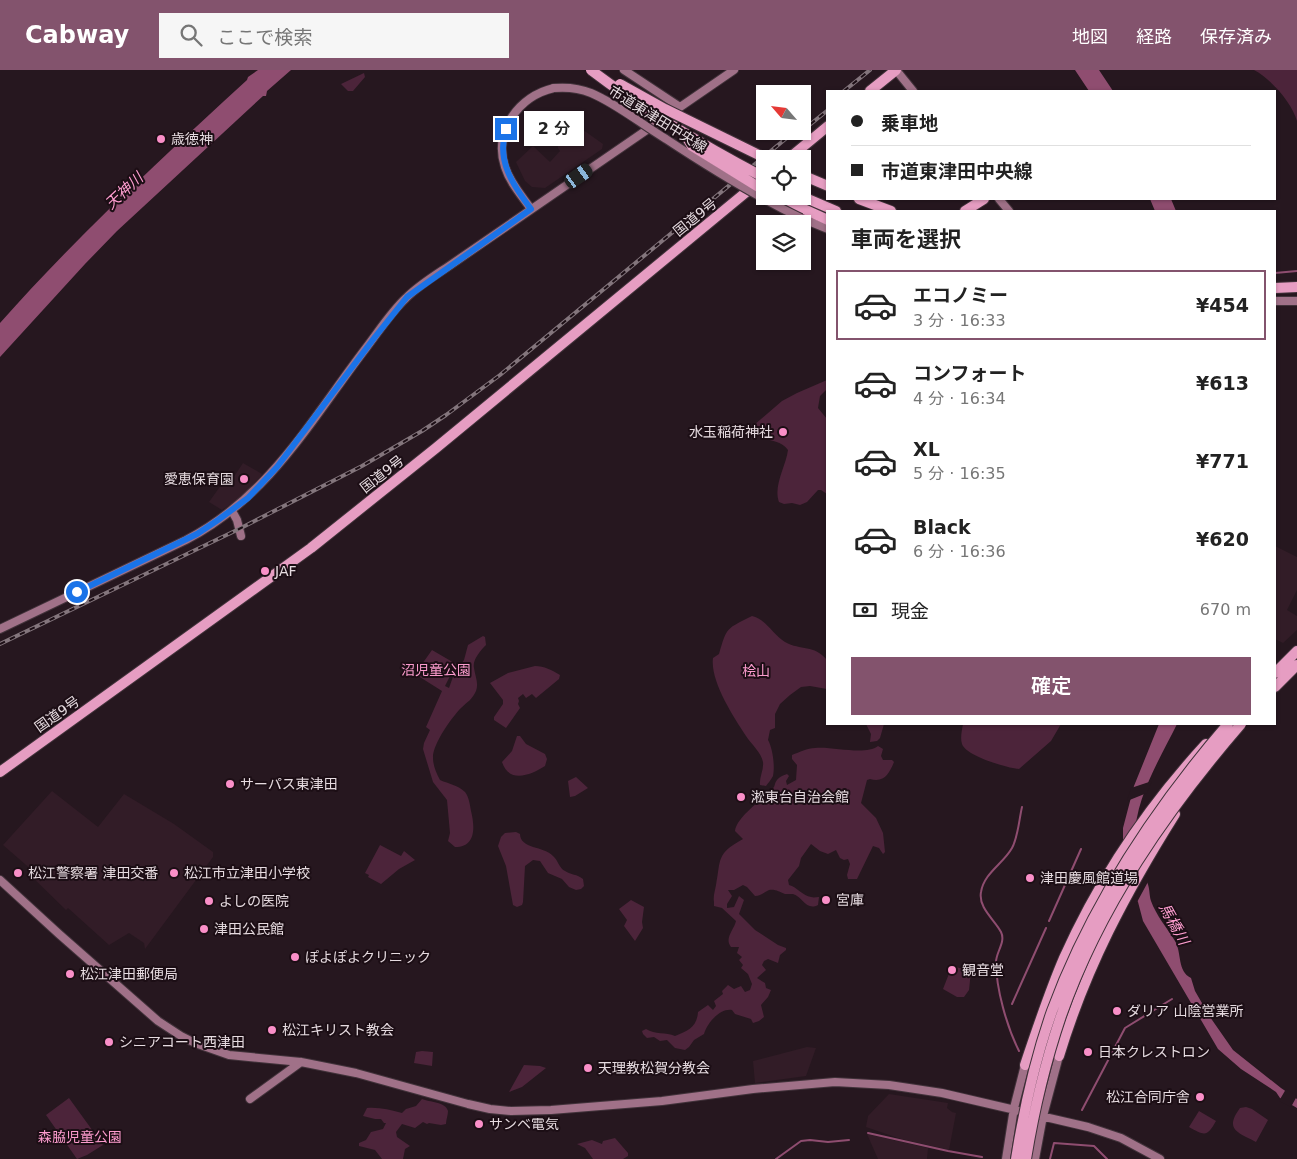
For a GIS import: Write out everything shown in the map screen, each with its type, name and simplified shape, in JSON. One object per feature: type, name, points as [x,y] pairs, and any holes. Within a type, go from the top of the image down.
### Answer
[{"type":"highway","points":[[591,70],[649,112],[685,135],[756,173]]},
{"type":"highway","points":[[598,70],[673,113],[756,154]]},
{"type":"highway","points":[[871,90],[896,70]]},
{"type":"highway","points":[[799,150],[826,128]]},
{"type":"highway","points":[[685,135],[692,146],[756,185]]},
{"type":"highway","points":[[811,179],[826,185]]},
{"type":"highway","name":"国道9号","points":[[0,772],[311,548],[756,185]]},
{"type":"highway","points":[[811,200],[834,210]]},
{"type":"highway","points":[[861,200],[888,210]]},
{"type":"highway","points":[[967,210],[984,200]]},
{"type":"highway","points":[[977,210],[985,200]]},
{"type":"highway","points":[[793,205],[826,219]]},
{"type":"highway","points":[[1276,288],[1297,287]]},
{"type":"highway","points":[[1276,672],[1297,651]]},
{"type":"highway","points":[[1276,686],[1297,665]]},
{"type":"highway","points":[[1025,1065],[1043,1011],[1078,929],[1115,863],[1171,785],[1197,753],[1225,725]]},
{"type":"highway","points":[[1016,1159],[1024,1113],[1052,1011],[1085,936],[1116,878],[1150,823],[1225,725]]},
{"type":"highway","points":[[1026,1159],[1036,1106],[1050,1052],[1062,1014],[1090,948],[1138,860],[1184,793],[1240,725]]},
{"type":"highway","points":[[1059,1056],[1071,1018],[1102,943],[1159,839],[1211,758]]},
{"type":"street","points":[[624,70],[680,107]]},
{"type":"street","points":[[0,628],[186,540],[232,511],[248,498],[277,467],[407,297],[531,209],[734,70]]},
{"type":"street","points":[[896,70],[912,90]]},
{"type":"street","name":"市道東津田中央線","points":[[531,209],[514,185],[505,167],[504,135],[514,113],[534,95],[554,88],[576,88],[592,93],[612,104],[734,183],[768,202],[826,228]]},
{"type":"street","points":[[1000,200],[1008,210]]},
{"type":"street","points":[[1276,301],[1297,301]]},
{"type":"street","points":[[232,511],[237,520],[241,536]]},
{"type":"street","points":[[0,880],[158,1021],[181,1036],[211,1050],[229,1055],[302,1062],[356,1073],[468,1104],[512,1111],[551,1110],[662,1101],[753,1089],[835,1082],[920,1089],[1014,1108],[1088,1126],[1112,1134],[1160,1159]]},
{"type":"street","points":[[1035,1159],[1059,1056]]},
{"type":"street","points":[[250,1099],[302,1062]]},
{"type":"street","points":[[1006,1159],[1014,1108],[1025,1065]]},
{"type":"shaded area","name":"天神川","points":[[258,70],[291,70],[267,91],[266,96],[263,96],[117,231],[0,357],[0,323],[90,228],[248,77]]},
{"type":"shaded area","points":[[1075,70],[1099,70],[1112,90],[1088,90]]},
{"type":"shaded area","points":[[579,127],[603,144],[602,149],[545,188],[532,187],[525,181],[516,162],[533,146],[550,162],[560,151],[558,145],[575,128]]},
{"type":"shaded area","points":[[1150,200],[1171,200],[1176,210],[1155,210]]},
{"type":"shaded area","points":[[243,463],[262,474],[261,476],[237,500],[222,510],[209,502],[224,481],[229,484]]},
{"type":"shaded area","points":[[1276,546],[1297,557],[1297,590],[1287,610],[1297,616],[1297,630],[1283,643],[1276,640]]},
{"type":"shaded area","points":[[1159,725],[1176,725],[1152,773],[1139,807],[1135,843],[1138,861],[1148,884],[1153,906],[1175,941],[1184,971],[1191,978],[1195,991],[1210,1017],[1233,1050],[1297,1099],[1297,1108],[1280,1098],[1276,1092],[1241,1069],[1218,1049],[1143,921],[1138,902],[1123,877],[1123,828],[1134,786]]},
{"type":"shaded area","points":[[52,791],[98,827],[124,794],[174,824],[213,852],[213,857],[145,949],[144,943],[129,933],[109,945],[68,908],[66,910],[30,875],[33,871],[3,845]]},
{"type":"shaded area","points":[[807,1047],[816,1048],[806,1076],[755,1083],[753,1061]]},
{"type":"shaded area","points":[[889,1094],[948,1103],[947,1108],[956,1113],[949,1150],[901,1139],[866,1127],[868,1116]]},
{"type":"shaded area","points":[[867,1134],[928,1148],[927,1159],[878,1159]]},
{"type":"green space","points":[[1254,70],[1297,70],[1297,121],[1291,107],[1280,92],[1267,79]]},
{"type":"green space","points":[[364,73],[365,77],[353,91],[348,91],[341,84]]},
{"type":"green space","points":[[826,380],[826,390],[820,396],[818,408],[826,418],[826,493],[818,490],[807,502],[800,505],[779,502],[779,483],[788,450],[780,443],[760,437],[752,430],[754,425],[782,401]]},
{"type":"green space","name":"桧山","points":[[752,616],[761,620],[785,642],[817,652],[826,659],[826,689],[810,686],[801,687],[780,704],[775,714],[775,728],[770,730],[768,740],[774,763],[774,772],[766,786],[760,785],[763,765],[762,758],[729,709],[719,688],[713,667],[713,658],[719,654],[726,634],[737,624]]},
{"type":"green space","name":"沼児童公園","points":[[483,636],[485,637],[486,645],[477,655],[474,662],[477,682],[476,691],[448,724],[439,739],[433,758],[440,780],[462,790],[470,804],[473,823],[472,835],[467,844],[455,847],[448,841],[450,833],[447,800],[433,782],[423,749],[430,730],[426,727],[442,691],[415,674],[432,650],[456,664],[445,686],[449,688],[454,674],[464,660],[468,645]]},
{"type":"green space","points":[[535,666],[554,671],[560,675],[559,679],[536,698],[532,694],[526,698],[523,694],[518,698],[520,708],[506,728],[494,720],[503,704],[503,700],[490,683],[508,673]]},
{"type":"green space","points":[[866,725],[884,725],[880,738],[877,741],[870,742],[871,734]]},
{"type":"green space","points":[[963,725],[1060,725],[1051,741],[1019,769],[988,761],[971,753],[962,744]]},
{"type":"green space","points":[[517,736],[520,736],[526,744],[545,754],[547,759],[545,766],[521,776],[510,773],[505,769],[502,762],[512,751]]},
{"type":"green space","points":[[878,746],[883,749],[881,756],[883,760],[892,760],[894,762],[888,774],[882,779],[867,780],[861,803],[876,818],[883,833],[885,852],[883,854],[879,848],[873,846],[857,879],[848,879],[847,875],[850,864],[848,859],[840,858],[836,850],[828,854],[811,844],[801,858],[799,866],[788,880],[789,885],[805,895],[819,897],[818,905],[807,905],[793,894],[785,894],[774,890],[769,890],[755,896],[743,885],[734,890],[728,890],[732,896],[727,904],[727,908],[734,907],[739,896],[744,900],[739,914],[755,930],[786,948],[780,955],[778,963],[768,959],[764,961],[762,965],[766,970],[757,978],[765,983],[766,988],[771,990],[761,1005],[764,1017],[753,1023],[751,1019],[735,1014],[732,1010],[723,1011],[711,1021],[704,1034],[694,1040],[685,1050],[675,1048],[667,1040],[660,1041],[654,1037],[647,1038],[642,1031],[646,1029],[675,1036],[688,1030],[694,1025],[698,1012],[708,1005],[713,1010],[716,1006],[714,1001],[723,994],[722,991],[728,985],[734,989],[741,986],[745,992],[750,990],[752,984],[748,974],[741,968],[743,965],[739,960],[742,957],[737,953],[739,947],[731,947],[729,944],[729,937],[736,921],[722,908],[714,906],[721,858],[728,849],[743,839],[735,831],[741,819],[770,792],[779,778],[787,774],[789,776],[786,781],[787,785],[796,780],[797,765],[792,759],[792,755],[812,748],[865,750]]},
{"type":"green space","points":[[576,777],[588,788],[570,797],[568,781]]},
{"type":"green space","points":[[516,832],[520,834],[521,839],[528,845],[549,853],[563,870],[583,879],[584,886],[576,890],[569,887],[562,879],[548,873],[540,861],[533,860],[525,866],[522,905],[517,907],[513,905],[506,866],[498,846],[501,837],[505,833]]},
{"type":"green space","points":[[380,845],[401,856],[404,851],[415,860],[399,869],[381,884],[368,877],[369,875],[365,873]]},
{"type":"green space","points":[[631,900],[644,907],[643,928],[635,941],[624,926],[627,920],[619,909]]},
{"type":"green space","points":[[952,966],[971,971],[969,990],[964,997],[957,997],[943,989]]},
{"type":"green space","points":[[416,1052],[433,1052],[432,1066],[414,1063]]},
{"type":"green space","points":[[524,1065],[546,1068],[522,1087],[509,1092]]},
{"type":"green space","name":"森脇児童公園","points":[[69,1098],[103,1145],[77,1159],[46,1115]]},
{"type":"green space","points":[[422,1099],[441,1104],[447,1108],[446,1124],[427,1124],[423,1122],[415,1128],[402,1124],[396,1132],[397,1137],[410,1146],[405,1149],[403,1159],[382,1159],[375,1150],[359,1146],[359,1143],[366,1140],[371,1132],[383,1129],[386,1123],[381,1119],[363,1116],[367,1108],[380,1108],[402,1113],[406,1109],[416,1106]]},
{"type":"green space","points":[[1246,1107],[1268,1120],[1256,1142],[1239,1133],[1233,1126],[1235,1115],[1240,1108]]},
{"type":"green space","points":[[1199,1111],[1216,1121],[1208,1132],[1202,1133],[1189,1127]]},
{"type":"green space","points":[[615,1138],[628,1153],[628,1156],[623,1159],[593,1159],[585,1148],[577,1144],[592,1140],[602,1144],[603,1141]]},
{"type":"pier","points":[[1152,781],[1147,793],[1127,801],[1131,788]]},
{"type":"pier","points":[[1144,869],[1149,880],[1136,904],[1130,894]]},
{"type":"pier","points":[[1286,1089],[1297,1096],[1291,1107],[1279,1101]]},
{"type":"waterway","points":[[1276,273],[1297,271]]},
{"type":"waterway","points":[[1019,1051],[1006,1019],[996,973],[997,954],[1002,943],[1002,936],[998,927],[984,909],[981,892],[986,879],[1008,854],[1014,844],[1022,807]]},
{"type":"waterway","points":[[1049,921],[1081,849]]},
{"type":"waterway","points":[[1012,1004],[1046,928]]},
{"type":"waterway","points":[[1082,1110],[1125,1028],[1172,999]]},
{"type":"waterway","points":[[868,1133],[982,1157]]},
{"type":"waterway","points":[[776,1159],[801,1141],[828,1142],[849,1140]]},
{"type":"waterway","points":[[1050,1159],[1054,1143],[1094,1146],[1107,1159]]},
{"type":"railway","points":[[845,90],[870,70]]},
{"type":"railway","points":[[811,124],[826,112]]},
{"type":"railway","points":[[0,644],[239,529],[362,466],[422,431],[500,375],[784,140]]},
{"type":"place","name":"歳徳神","points":[[161,139]]},
{"type":"place","name":"水玉稲荷神社","points":[[783,432]]},
{"type":"place","name":"愛恵保育園","points":[[244,479]]},
{"type":"place","name":"JAF","points":[[265,571]]},
{"type":"place","name":"サーパス東津田","points":[[230,784]]},
{"type":"place","name":"淞東台自治会館","points":[[741,797]]},
{"type":"place","name":"松江警察署 津田交番","points":[[18,873]]},
{"type":"place","name":"松江市立津田小学校","points":[[174,873]]},
{"type":"place","name":"津田慶風館道場","points":[[1030,878]]},
{"type":"place","name":"宮庫","points":[[826,900]]},
{"type":"place","name":"よしの医院","points":[[209,901]]},
{"type":"place","name":"津田公民館","points":[[204,929]]},
{"type":"place","name":"ぽよぽよクリニック","points":[[295,957]]},
{"type":"place","name":"観音堂","points":[[952,970]]},
{"type":"place","name":"松江津田郵便局","points":[[70,974]]},
{"type":"place","name":"ダリア 山陰営業所","points":[[1117,1011]]},
{"type":"place","name":"松江キリスト教会","points":[[272,1030]]},
{"type":"place","name":"シニアコート西津田","points":[[109,1042]]},
{"type":"place","name":"日本クレストロン","points":[[1088,1052]]},
{"type":"place","name":"天理教松賀分教会","points":[[588,1068]]},
{"type":"place","name":"松江合同庁舎","points":[[1200,1097]]},
{"type":"place","name":"サンベ電気","points":[[479,1124]]},
{"type":"route","points":[[77,592],[197,534],[248,498],[277,467],[402,302],[417,288],[531,209],[518,192],[505,167],[503,147],[506,129]]},
{"type":"water label","name":"馬橋川","points":[[1174,924]]}]
